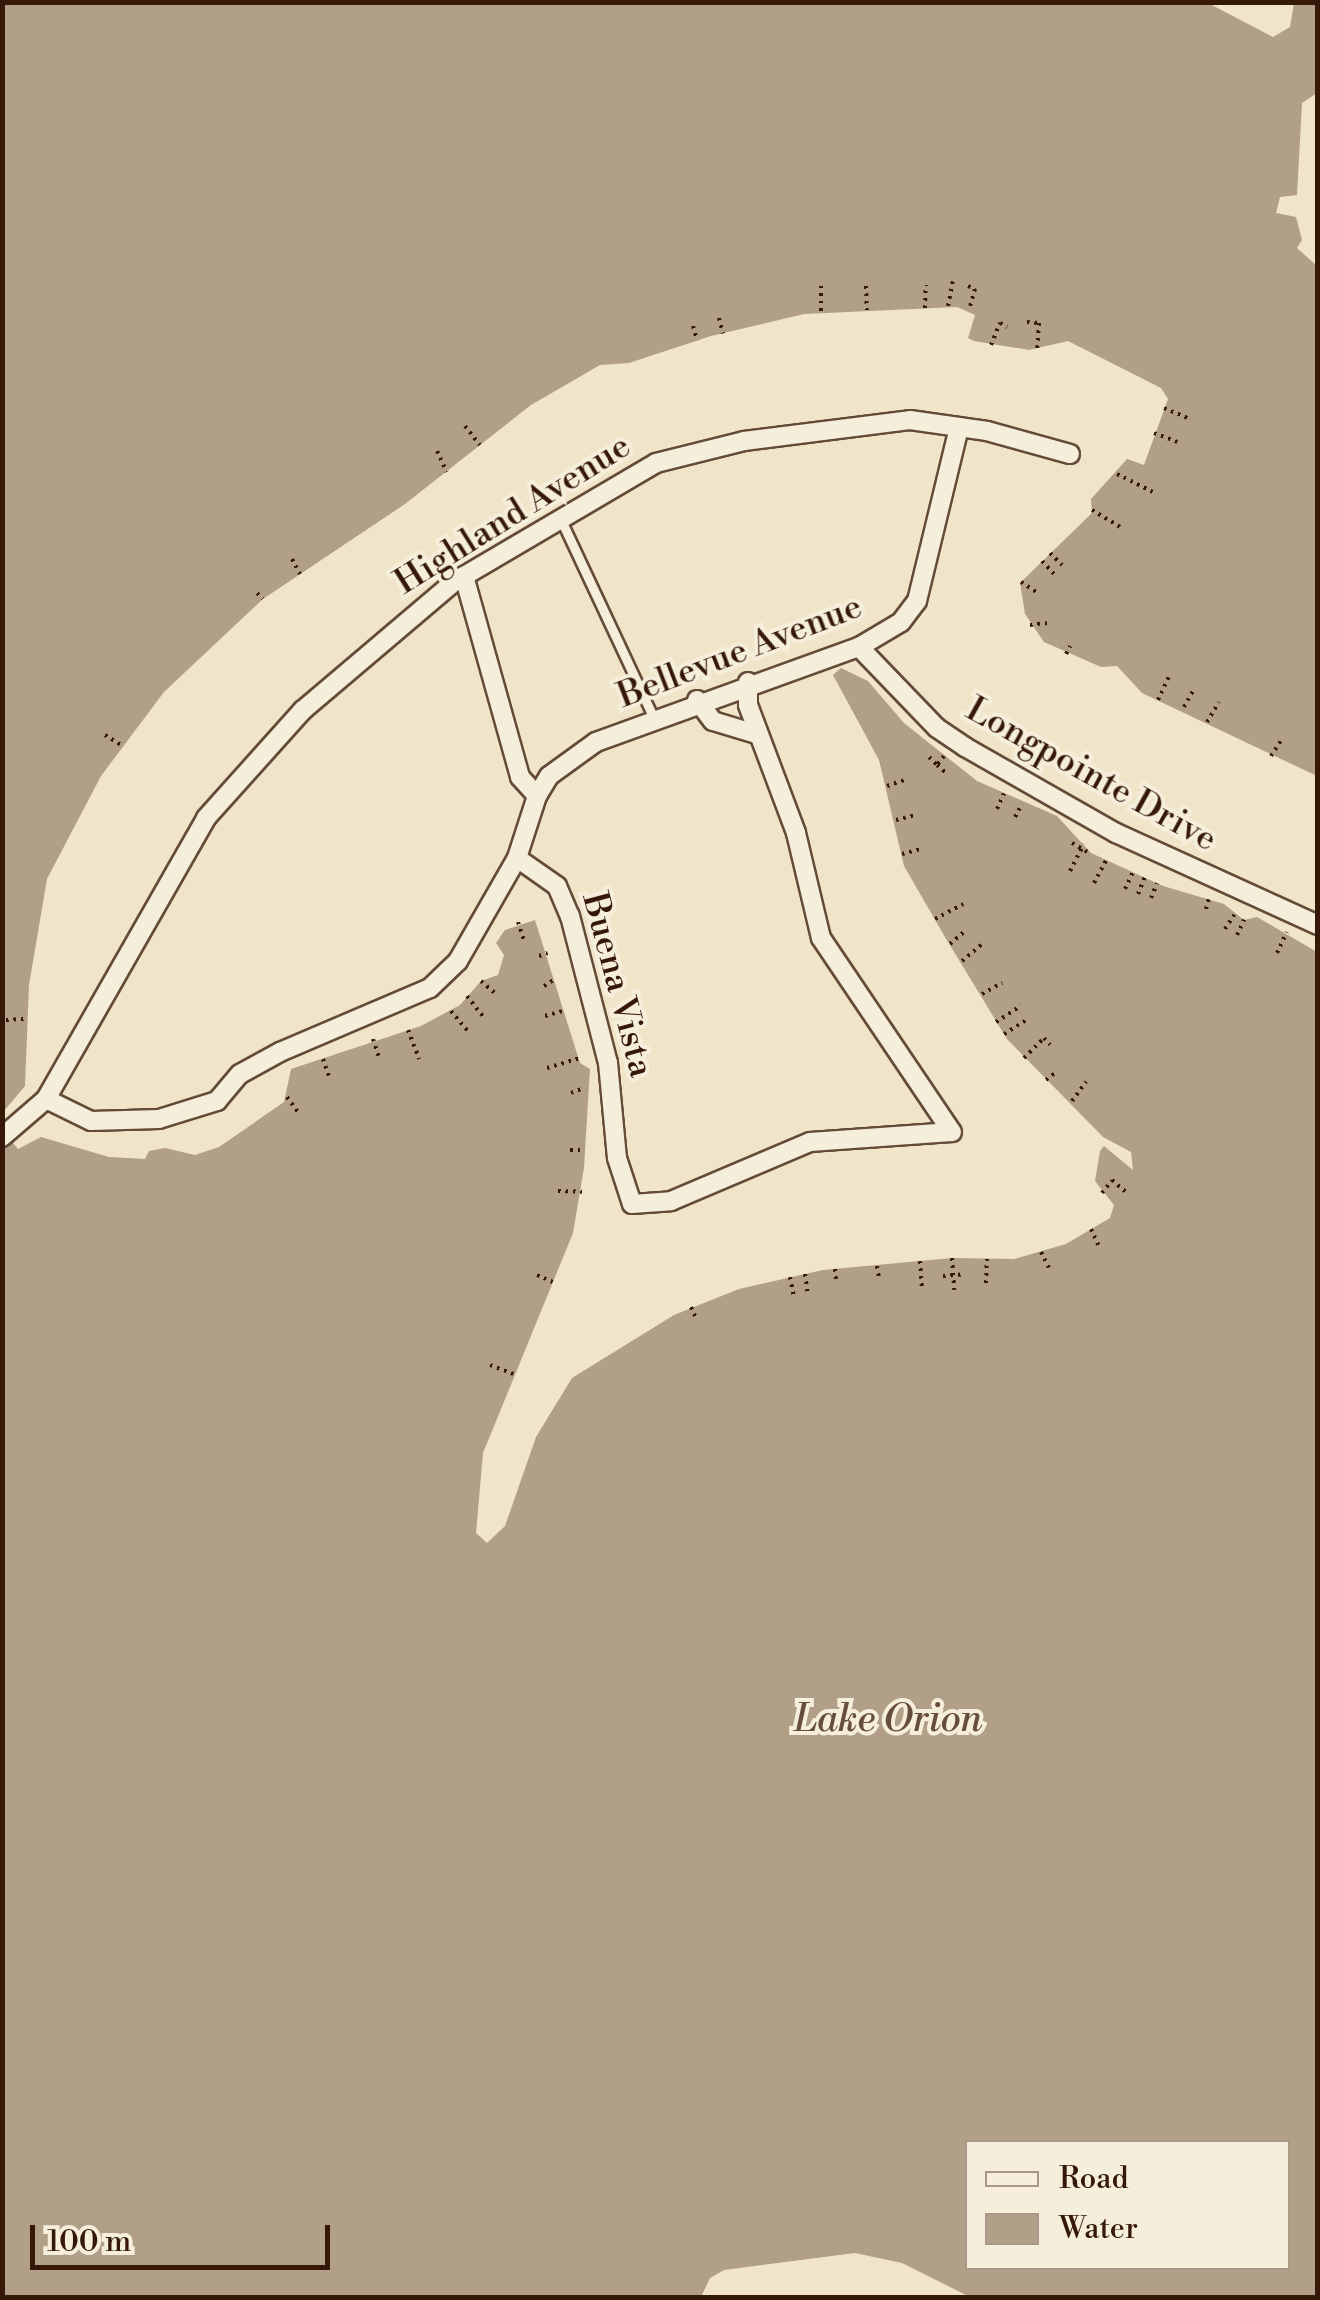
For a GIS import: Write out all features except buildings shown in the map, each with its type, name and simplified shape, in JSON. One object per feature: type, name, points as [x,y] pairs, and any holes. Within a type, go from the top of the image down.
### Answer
[{"type":"street","name":"Highland Avenue","points":[[46,1099],[206,818],[303,710],[464,576],[656,463],[691,453],[864,423],[958,426],[1070,454]]},
{"type":"street","name":"Bellevue Avenue","points":[[537,796],[568,760],[653,716],[859,647],[901,622],[916,601],[958,426]]},
{"type":"street","points":[[2,1138],[46,1099],[91,1121],[159,1119],[217,1101],[240,1074],[280,1052],[430,988],[458,961],[517,858],[537,796],[520,778],[464,576]]},
{"type":"street","name":"Longpointe Drive","points":[[859,647],[937,728],[965,746],[1116,833],[1318,925]]},
{"type":"street","points":[[696,700],[713,722],[756,734],[748,682]]},
{"type":"street","name":"Buena Vista","points":[[517,858],[557,886],[570,916],[608,1063],[617,1158],[632,1204],[671,1201],[774,1152],[810,1142],[952,1132],[821,938],[796,833],[756,734]]},
{"type":"lane","points":[[561,520],[653,716]]},
{"type":"path","points":[[948,306],[953,281]]},
{"type":"path","points":[[925,308],[926,284]]},
{"type":"path","points":[[821,286],[821,312]]},
{"type":"path","points":[[866,286],[867,310]]},
{"type":"path","points":[[968,286],[975,289],[969,310]]},
{"type":"path","points":[[718,318],[722,334]]},
{"type":"path","points":[[1026,322],[1039,323],[1037,350]]},
{"type":"path","points":[[991,345],[1000,323],[1008,326]]},
{"type":"path","points":[[693,326],[697,340]]},
{"type":"path","points":[[1164,408],[1188,418]]},
{"type":"path","points":[[465,426],[480,445]]},
{"type":"path","points":[[1154,433],[1177,442]]},
{"type":"path","points":[[436,450],[447,472]]},
{"type":"path","points":[[1117,474],[1153,492]]},
{"type":"path","points":[[1092,510],[1120,528]]},
{"type":"path","points":[[1050,553],[1062,565]]},
{"type":"path","points":[[292,559],[300,574]]},
{"type":"path","points":[[1042,561],[1056,576]]},
{"type":"path","points":[[1022,582],[1038,593]]},
{"type":"path","points":[[257,593],[263,598]]},
{"type":"path","points":[[1030,625],[1047,623]]},
{"type":"path","points":[[1066,654],[1070,646]]},
{"type":"path","points":[[1158,700],[1169,676]]},
{"type":"path","points":[[1184,708],[1194,688]]},
{"type":"path","points":[[1207,722],[1219,702]]},
{"type":"path","points":[[105,735],[124,746]]},
{"type":"path","points":[[1271,756],[1282,739]]},
{"type":"path","points":[[937,765],[944,756]]},
{"type":"path","points":[[929,758],[945,772]]},
{"type":"path","points":[[886,786],[904,780]]},
{"type":"path","points":[[997,809],[1004,792]]},
{"type":"path","points":[[1016,817],[1022,804]]},
{"type":"path","points":[[896,820],[916,815]]},
{"type":"path","points":[[1072,844],[1083,846],[1091,854]]},
{"type":"path","points":[[1070,871],[1083,846]]},
{"type":"path","points":[[902,854],[921,849]]},
{"type":"path","points":[[1094,884],[1106,860]]},
{"type":"path","points":[[1125,889],[1133,872]]},
{"type":"path","points":[[1138,894],[1145,877]]},
{"type":"path","points":[[1151,898],[1157,883]]},
{"type":"path","points":[[1206,909],[1209,898]]},
{"type":"path","points":[[934,920],[964,904]]},
{"type":"path","points":[[1225,929],[1234,914]]},
{"type":"path","points":[[1237,935],[1244,920]]},
{"type":"path","points":[[518,922],[524,940]]},
{"type":"path","points":[[950,944],[965,930]]},
{"type":"path","points":[[1277,953],[1287,932]]},
{"type":"path","points":[[962,961],[982,944]]},
{"type":"path","points":[[539,956],[548,953]]},
{"type":"path","points":[[544,986],[556,979]]},
{"type":"path","points":[[480,981],[496,994]]},
{"type":"path","points":[[982,994],[1002,983]]},
{"type":"path","points":[[467,996],[484,1018]]},
{"type":"path","points":[[996,1022],[1020,1006]]},
{"type":"path","points":[[451,1010],[468,1031]]},
{"type":"path","points":[[545,1016],[566,1010]]},
{"type":"path","points":[[6,1020],[28,1018]]},
{"type":"path","points":[[1004,1034],[1028,1019]]},
{"type":"path","points":[[408,1030],[419,1059]]},
{"type":"path","points":[[1024,1058],[1044,1038],[1050,1045]]},
{"type":"path","points":[[373,1039],[380,1060]]},
{"type":"path","points":[[547,1068],[579,1058]]},
{"type":"path","points":[[323,1059],[330,1079]]},
{"type":"path","points":[[1046,1080],[1055,1072]]},
{"type":"path","points":[[1072,1101],[1086,1082]]},
{"type":"path","points":[[571,1093],[584,1088]]},
{"type":"path","points":[[287,1097],[300,1115]]},
{"type":"path","points":[[570,1150],[581,1150]]},
{"type":"path","points":[[1102,1193],[1112,1180],[1127,1192]]},
{"type":"path","points":[[558,1190],[582,1192]]},
{"type":"path","points":[[1091,1229],[1100,1248]]},
{"type":"path","points":[[1040,1252],[1049,1268]]},
{"type":"path","points":[[952,1258],[954,1290]]},
{"type":"path","points":[[986,1283],[988,1259]]},
{"type":"path","points":[[920,1260],[922,1290]]},
{"type":"path","points":[[877,1266],[879,1279]]},
{"type":"path","points":[[835,1270],[836,1281]]},
{"type":"path","points":[[805,1274],[808,1296]]},
{"type":"path","points":[[943,1276],[964,1274]]},
{"type":"path","points":[[537,1275],[553,1282]]},
{"type":"path","points":[[790,1278],[794,1298]]},
{"type":"path","points":[[691,1307],[696,1316]]},
{"type":"path","points":[[490,1365],[513,1374]]},
{"type":"water","points":[[3,3],[1208,3],[1273,37],[1290,27],[1294,3],[1317,3],[1317,93],[1302,103],[1297,195],[1280,197],[1276,213],[1296,217],[1302,240],[1297,248],[1317,266],[1317,776],[1142,693],[1117,666],[1101,667],[1044,642],[1025,614],[1020,583],[1092,513],[1091,499],[1127,459],[1144,465],[1168,399],[1161,388],[1068,341],[1029,350],[974,341],[968,338],[975,315],[957,307],[804,314],[711,336],[629,363],[600,365],[531,405],[405,504],[263,599],[164,692],[101,776],[47,879],[29,985],[25,1086],[3,1112]]},
{"type":"water","name":"Lake Orion","points":[[841,668],[868,681],[904,723],[977,781],[1057,816],[1091,853],[1163,886],[1224,904],[1244,920],[1257,917],[1317,952],[1317,2297],[970,2297],[902,2263],[855,2253],[724,2270],[710,2278],[701,2297],[3,2297],[2,1130],[18,1149],[41,1137],[109,1157],[145,1159],[149,1151],[165,1148],[195,1155],[219,1147],[284,1102],[291,1069],[421,1026],[460,1005],[481,981],[498,975],[504,955],[496,943],[505,930],[535,920],[580,1063],[590,1069],[584,1168],[573,1233],[483,1453],[476,1533],[487,1543],[505,1526],[536,1437],[572,1378],[674,1315],[739,1289],[823,1270],[952,1258],[1014,1259],[1066,1244],[1110,1218],[1114,1205],[1095,1181],[1100,1151],[1104,1146],[1133,1170],[1131,1152],[1103,1137],[1007,1039],[904,866],[879,760],[833,675]]}]
